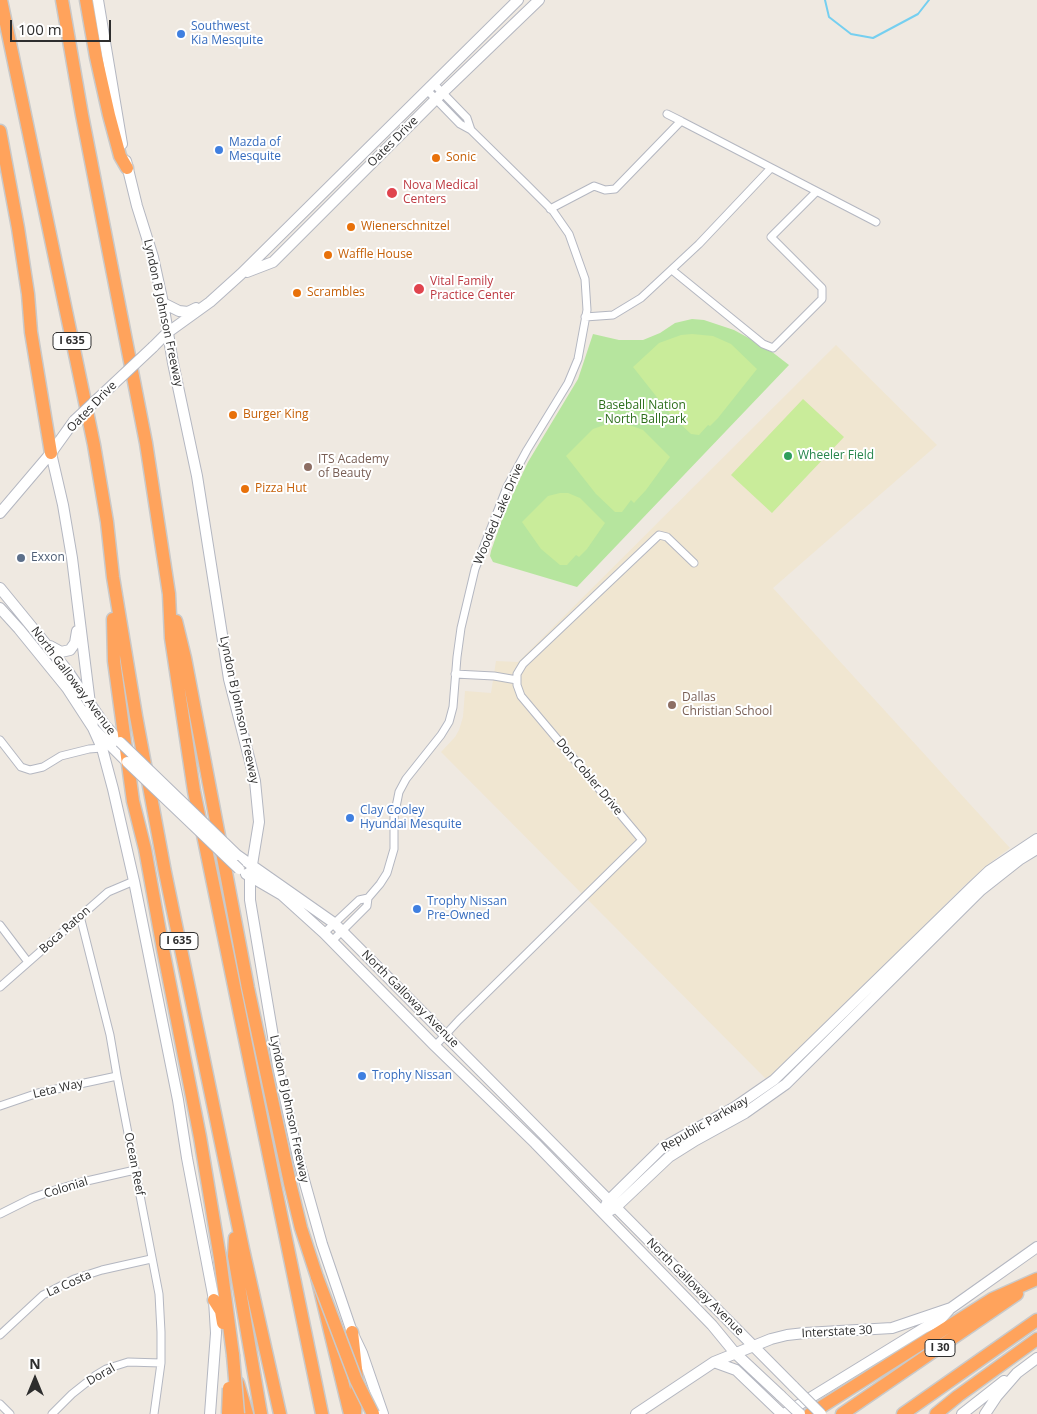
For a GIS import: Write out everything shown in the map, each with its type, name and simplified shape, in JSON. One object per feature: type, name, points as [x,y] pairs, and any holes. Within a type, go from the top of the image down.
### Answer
[{"type":"highway","name":"I 635","points":[[1,0],[94,444],[107,522],[113,577],[136,716],[165,872],[236,1218],[280,1414]]},
{"type":"highway","points":[[62,0],[82,115],[146,443],[169,594],[185,658],[238,940],[290,1183],[301,1228],[317,1277],[356,1380],[373,1414]]},
{"type":"highway","points":[[90,1],[96,57],[120,156],[127,168]]},
{"type":"highway","points":[[0,131],[18,228],[28,294],[31,332],[51,453]]},
{"type":"highway","points":[[113,577],[114,661],[118,696],[134,801],[145,849],[155,911],[200,1137],[231,1338],[238,1414]]},
{"type":"highway","points":[[169,594],[171,638],[194,791],[322,1414]]},
{"type":"highway","points":[[236,1218],[234,1256],[261,1414]]},
{"type":"highway","points":[[317,1277],[350,1414]]},
{"type":"highway","points":[[810,1414],[992,1299],[1037,1280]]},
{"type":"highway","name":"I 30","points":[[842,1414],[1037,1280]]},
{"type":"highway","points":[[214,1300],[221,1311],[227,1344],[247,1414]]},
{"type":"highway","name":"I 30","points":[[903,1414],[1037,1320]]},
{"type":"highway","points":[[352,1332],[357,1378],[355,1414]]},
{"type":"highway","points":[[936,1414],[1037,1339]]},
{"type":"highway","points":[[228,1414],[232,1355]]},
{"type":"highway","points":[[314,1371],[330,1414]]},
{"type":"main road","name":"Oates Drive","points":[[0,513],[51,453],[74,421],[167,333],[210,302],[241,274],[518,0]]},
{"type":"main road","name":"Oates Drive","points":[[241,274],[273,262],[439,96],[539,0]]},
{"type":"main road","name":"Lyndon B Johnson Freeway","points":[[127,168],[151,248],[164,302],[167,333],[197,476],[230,679],[254,781],[259,822],[251,866],[250,900],[278,1066],[299,1162],[322,1244],[382,1414]]},
{"type":"main road","points":[[338,179],[347,189]]},
{"type":"main road","points":[[164,302],[178,311],[188,312],[210,302]]},
{"type":"main road","points":[[51,453],[64,505],[93,728],[102,748],[107,766],[134,881],[178,1100],[214,1300],[216,1333],[210,1414]]},
{"type":"main road","name":"North Galloway Avenue","points":[[0,588],[67,670],[122,753],[142,764],[237,855],[334,923],[821,1414]]},
{"type":"main road","name":"North Galloway Avenue","points":[[0,608],[20,629],[67,688],[93,728],[122,753],[239,869],[282,894],[324,933],[535,1143],[712,1325],[735,1352],[800,1414]]},
{"type":"main road","points":[[42,640],[61,652],[70,650],[76,643],[79,615]]},
{"type":"main road","points":[[107,766],[110,759],[122,753]]},
{"type":"main road","name":"Republic Parkway","points":[[602,1213],[694,1135],[774,1080],[989,871],[1037,839]]},
{"type":"main road","name":"Republic Parkway","points":[[694,1135],[745,1113],[786,1084],[981,890],[1037,849]]},
{"type":"main road","points":[[250,900],[257,889],[267,885]]},
{"type":"main road","name":"Interstate 30","points":[[636,1414],[714,1362],[771,1339],[787,1335],[892,1328],[951,1308],[1037,1247]]},
{"type":"main road","points":[[660,1272],[671,1262]]},
{"type":"main road","points":[[714,1362],[736,1370],[780,1412],[939,1321],[951,1308]]},
{"type":"main road","points":[[962,1414],[1001,1383],[1037,1358]]},
{"type":"main road","points":[[985,1414],[997,1396],[1017,1373]]},
{"type":"street","name":"Wooded Lake Drive","points":[[332,942],[367,906],[368,898],[387,873],[394,849],[395,806],[399,792],[406,779],[441,735],[448,722],[453,707],[455,674],[465,604],[475,569],[490,527],[508,486],[526,450],[568,382],[578,359],[587,310],[585,279],[569,234],[550,209],[471,130],[460,124],[431,87]]},
{"type":"street","points":[[667,114],[770,169],[876,222]]},
{"type":"street","points":[[550,209],[594,186],[605,190],[615,189],[681,121]]},
{"type":"street","points":[[586,318],[613,315],[641,298],[699,244],[770,169]]},
{"type":"street","points":[[672,270],[763,344],[773,348],[822,299],[822,288],[771,237],[816,192]]},
{"type":"street","points":[[455,674],[494,676],[517,680],[517,674],[524,664],[659,535],[667,536],[694,563]]},
{"type":"street","name":"Don Cobler Drive","points":[[436,1046],[642,840],[520,696],[517,680]]},
{"type":"street","points":[[0,740],[21,767],[30,770],[43,767],[61,756],[89,749],[102,748]]},
{"type":"street","name":"Boca Raton","points":[[0,987],[108,892],[134,881]]},
{"type":"street","name":"Wooded Lake Drive","points":[[324,933],[359,900],[368,898]]},
{"type":"street","name":"Ocean Reef","points":[[80,916],[110,1035],[159,1294],[160,1363],[154,1414]]},
{"type":"street","points":[[0,925],[28,962]]},
{"type":"street","name":"Leta Way","points":[[0,1106],[38,1094],[117,1076]]},
{"type":"street","name":"Colonial","points":[[0,1214],[32,1198],[52,1191],[135,1170]]},
{"type":"street","name":"La Costa","points":[[0,1335],[43,1295],[74,1279],[102,1270],[151,1259]]},
{"type":"street","name":"Doral","points":[[52,1414],[72,1394],[106,1369],[128,1362],[160,1363]]},
{"type":"street","points":[[0,1404],[10,1414]]},
{"type":"shaded area","name":"Dallas Christian School","points":[[836,345],[937,445],[773,588],[1010,848],[964,886],[768,1081],[441,752],[459,730],[463,717],[465,691],[491,693],[496,661],[518,662]]},
{"type":"green space","name":"Baseball Nation - North Ballpark","points":[[692,319],[704,320],[734,330],[767,348],[789,365],[577,587],[493,562],[490,556],[491,551],[505,511],[528,462],[578,379],[593,334],[619,340],[643,340],[660,333],[675,323]]},
{"type":"green space","points":[[681,335],[713,336],[731,344],[757,369],[718,418],[699,435],[691,434],[671,415],[633,367],[659,343]]},
{"type":"green space","name":"Wheeler Field","points":[[803,399],[844,437],[772,513],[731,475]]},
{"type":"green space","points":[[610,423],[627,424],[643,430],[670,457],[646,490],[634,503],[631,500],[622,512],[615,512],[596,494],[566,456],[593,429]]},
{"type":"green space","points":[[568,493],[580,498],[605,523],[587,549],[579,557],[576,555],[567,565],[560,565],[541,549],[522,522],[548,496]]},
{"type":"waterway","points":[[825,0],[829,17],[851,34],[873,38],[918,14],[929,0]]},
{"type":"place","name":"Southwest Kia Mesquite","points":[[181,34]]},
{"type":"place","name":"Mazda of Mesquite","points":[[219,150]]},
{"type":"place","name":"Sonic","points":[[436,158]]},
{"type":"place","name":"Nova Medical Centers","points":[[392,193]]},
{"type":"place","name":"Wienerschnitzel","points":[[351,227]]},
{"type":"place","name":"Waffle House","points":[[328,255]]},
{"type":"place","name":"Vital Family Practice Center","points":[[419,289]]},
{"type":"place","name":"Scrambles","points":[[297,293]]},
{"type":"place","name":"Burger King","points":[[233,415]]},
{"type":"place","name":"Wheeler Field","points":[[788,456]]},
{"type":"place","name":"ITS Academy of Beauty","points":[[308,467]]},
{"type":"place","name":"Pizza Hut","points":[[245,489]]},
{"type":"place","name":"Exxon","points":[[21,558]]},
{"type":"place","name":"Dallas Christian School","points":[[672,705]]},
{"type":"place","name":"Clay Cooley Hyundai Mesquite","points":[[350,818]]},
{"type":"place","name":"Trophy Nissan Pre-Owned","points":[[417,909]]},
{"type":"place","name":"Trophy Nissan","points":[[362,1076]]}]
